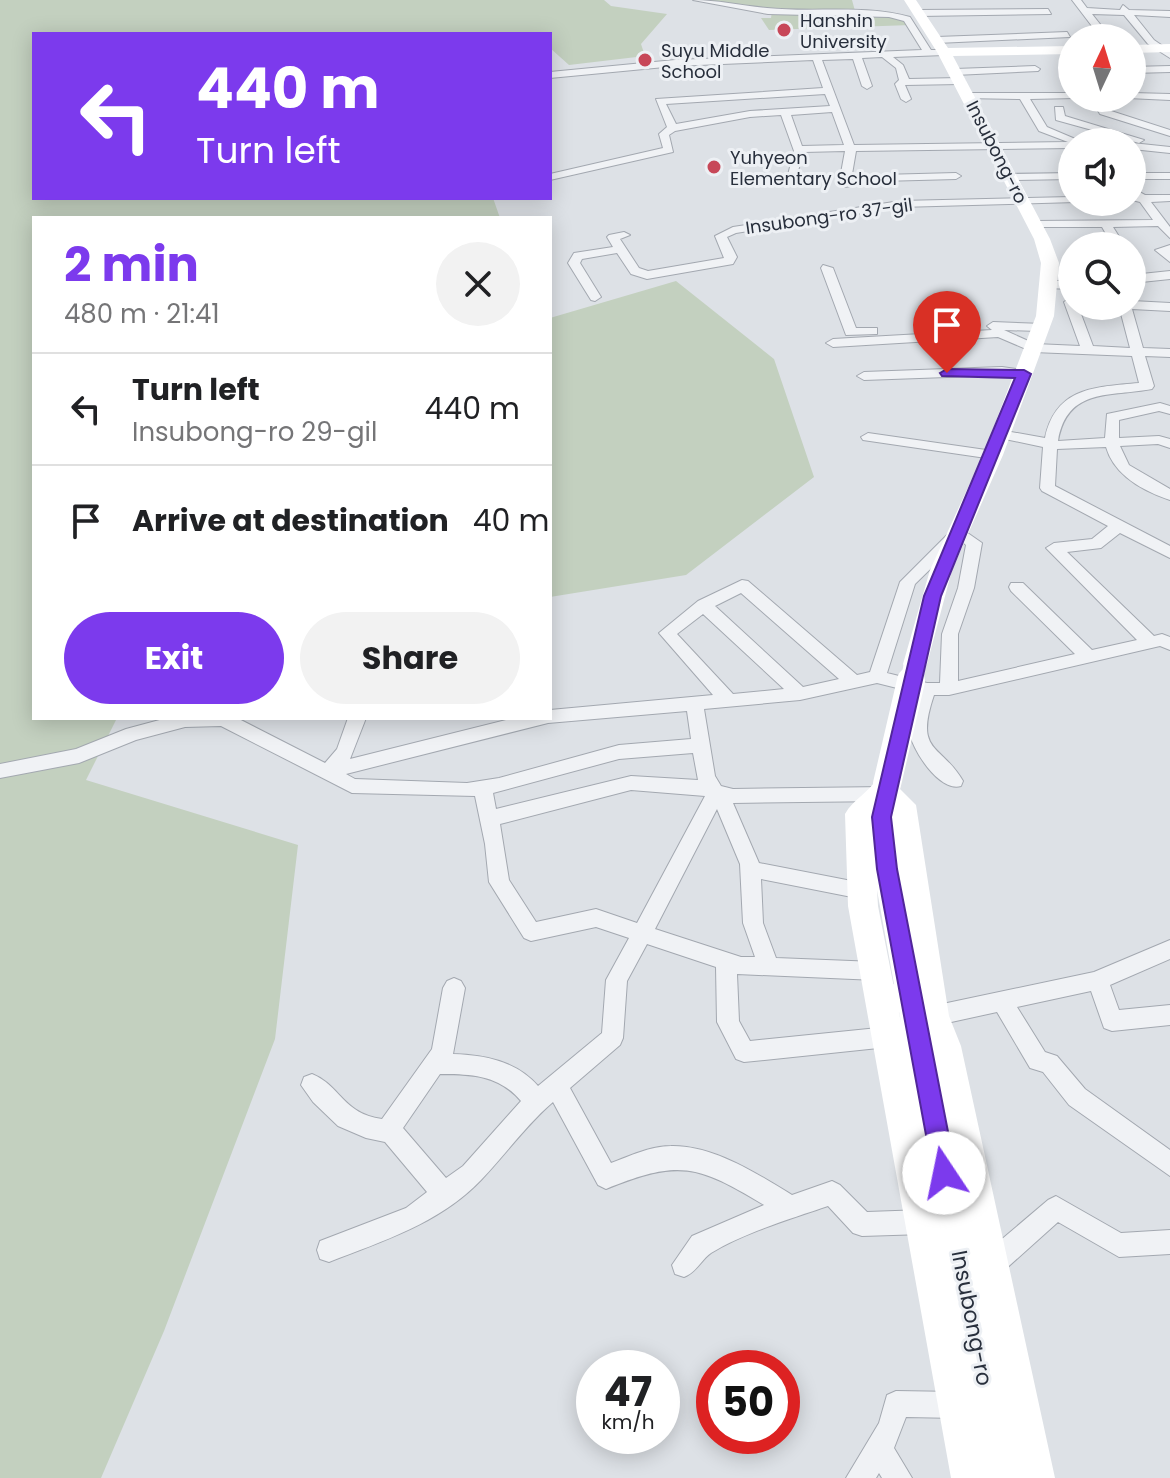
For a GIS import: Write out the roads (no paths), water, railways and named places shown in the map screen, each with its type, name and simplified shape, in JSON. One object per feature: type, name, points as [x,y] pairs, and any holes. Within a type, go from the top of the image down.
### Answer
[{"type":"main road","name":"Insubong-ro","points":[[910,0],[921,6],[1034,224],[1050,263],[1049,291],[1024,374],[993,455],[937,583],[915,664],[881,817],[887,869],[1003,1478]]},
{"type":"main road","points":[[941,46],[1058,43]]},
{"type":"main road","points":[[1146,49],[1167,50]]},
{"type":"main road","points":[[971,1478],[862,891],[859,814],[886,789],[902,805],[932,1008],[945,1046],[1035,1478]]},
{"type":"main road","points":[[879,984],[932,1008]]},
{"type":"street","points":[[697,0],[768,11],[889,14],[907,19],[928,53]]},
{"type":"street","points":[[1037,0],[1058,26]]},
{"type":"street","points":[[1076,0],[1095,24]]},
{"type":"street","points":[[1116,0],[1151,42],[1167,50]]},
{"type":"street","points":[[1147,0],[1158,13]]},
{"type":"street","points":[[921,6],[977,12],[1048,12]]},
{"type":"street","points":[[1085,11],[1170,14]]},
{"type":"street","points":[[977,12],[991,38]]},
{"type":"street","points":[[1014,12],[1031,43]]},
{"type":"street","points":[[552,75],[689,62],[694,70],[774,69],[779,66],[777,58],[928,53],[941,46],[991,38],[1031,43]]},
{"type":"street","name":"Insubong-ro","points":[[902,82],[1035,69],[1025,57],[1031,43]]},
{"type":"street","points":[[882,53],[900,67],[900,84],[906,99]]},
{"type":"street","points":[[856,54],[867,86]]},
{"type":"street","points":[[816,56],[850,148],[845,184],[881,178],[956,176]]},
{"type":"street","points":[[1146,70],[1170,69]]},
{"type":"street","points":[[1016,70],[1025,78]]},
{"type":"street","points":[[1146,70],[1170,96]]},
{"type":"street","points":[[1033,87],[1042,96]]},
{"type":"street","points":[[673,128],[660,101],[829,91]]},
{"type":"street","points":[[737,95],[746,114]]},
{"type":"street","points":[[968,96],[1058,96]]},
{"type":"street","points":[[1023,96],[1043,129],[1058,135]]},
{"type":"street","points":[[1146,96],[1170,96]]},
{"type":"street","points":[[696,98],[710,121]]},
{"type":"street","points":[[552,177],[669,150],[664,134],[673,128],[746,114],[835,109]]},
{"type":"street","points":[[785,112],[799,149],[791,177]]},
{"type":"street","points":[[1059,112],[1060,118],[1089,128]]},
{"type":"street","points":[[1104,112],[1170,133]]},
{"type":"street","points":[[1146,136],[1170,118]]},
{"type":"street","points":[[799,149],[1058,145]]},
{"type":"street","points":[[1146,146],[1170,150]]},
{"type":"street","points":[[943,147],[967,203]]},
{"type":"street","points":[[1008,177],[1058,176]]},
{"type":"street","points":[[1146,176],[1170,176]]},
{"type":"street","points":[[1146,197],[1170,198]]},
{"type":"street","name":"Insubong-ro 37-gil","points":[[620,249],[635,271],[647,275],[729,261],[731,257],[721,236],[733,230],[900,204],[1058,201]]},
{"type":"street","points":[[1146,207],[1170,235]]},
{"type":"street","points":[[1105,223],[1110,232]]},
{"type":"street","name":"Insubong-ro","points":[[1034,224],[1160,223]]},
{"type":"street","points":[[595,297],[574,263],[578,256],[620,249],[613,237],[624,235]]},
{"type":"street","points":[[1170,249],[1161,250],[1170,258]]},
{"type":"street","points":[[827,268],[851,332],[1039,327]]},
{"type":"street","points":[[1146,278],[1170,275]]},
{"type":"street","points":[[1049,291],[1058,289]]},
{"type":"street","points":[[1049,291],[1058,296]]},
{"type":"street","points":[[1146,306],[1170,307]]},
{"type":"street","points":[[1077,320],[1088,351]]},
{"type":"street","points":[[1129,320],[1147,386],[1074,396],[1065,405],[1049,445],[1047,488],[1170,553]]},
{"type":"street","points":[[833,343],[1000,333],[1033,348],[1170,353]]},
{"type":"street","points":[[864,376],[1002,371],[1024,374]]},
{"type":"street","points":[[1170,410],[1160,407],[1112,417],[1110,442],[1124,472],[1170,495]]},
{"type":"street","points":[[1000,434],[1049,445],[1159,440],[1170,444]]},
{"type":"street","points":[[868,437],[993,455]]},
{"type":"street","points":[[1118,526],[1096,544],[1054,548],[1165,643]]},
{"type":"street","points":[[877,677],[908,582],[959,532],[974,543],[966,588],[950,634],[938,689],[916,717],[917,737],[927,756],[954,781]]},
{"type":"street","points":[[727,699],[667,633],[704,605],[742,585],[854,682]]},
{"type":"street","points":[[1017,587],[1090,658]]},
{"type":"street","points":[[704,605],[800,694]]},
{"type":"street","points":[[552,717],[800,694],[877,677],[938,689],[1165,643]]},
{"type":"street","points":[[695,705],[706,778],[731,815],[750,869],[753,923],[769,968]]},
{"type":"street","points":[[0,771],[79,756],[132,734],[185,720]]},
{"type":"street","points":[[225,720],[352,786],[482,788],[619,752],[702,745]]},
{"type":"street","points":[[326,774],[345,752],[356,720]]},
{"type":"street","points":[[326,774],[370,759],[535,720]]},
{"type":"street","points":[[489,819],[631,783],[694,786],[716,793],[805,797],[886,789]]},
{"type":"street","points":[[482,788],[499,882],[531,932],[596,918],[726,962],[879,984]]},
{"type":"street","points":[[329,1250],[414,1217],[471,1174],[536,1102],[612,1038],[617,980],[716,793]]},
{"type":"street","points":[[750,869],[862,891]]},
{"type":"street","points":[[932,1008],[1003,1003],[1098,980],[1170,949]]},
{"type":"street","points":[[726,962],[728,1022],[744,1052],[888,1037]]},
{"type":"street","points":[[1098,980],[1112,1021],[1170,1015]]},
{"type":"street","points":[[391,1131],[393,1121],[442,1053],[454,988]]},
{"type":"street","points":[[1003,1003],[1038,1061],[1049,1063],[1077,1097],[1170,1164]]},
{"type":"street","points":[[435,1064],[489,1067],[512,1075],[536,1102]]},
{"type":"street","points":[[312,1085],[335,1112],[359,1127],[391,1131],[444,1194]]},
{"type":"street","points":[[556,1085],[606,1177],[648,1160],[673,1157],[699,1160],[790,1207]]},
{"type":"street","points":[[684,1265],[701,1245],[790,1207],[832,1193],[862,1224],[924,1222]]},
{"type":"street","points":[[991,1265],[1056,1208],[1119,1245],[1170,1242]]},
{"type":"street","points":[[860,1478],[891,1428],[896,1404],[957,1405]]},
{"type":"street","points":[[879,1449],[898,1478]]},
{"type":"place","name":"Hanshin University","points":[[784,30]]},
{"type":"place","name":"Suyu Middle School","points":[[645,60]]},
{"type":"place","name":"Yuhyeon Elementary School","points":[[714,167]]}]
